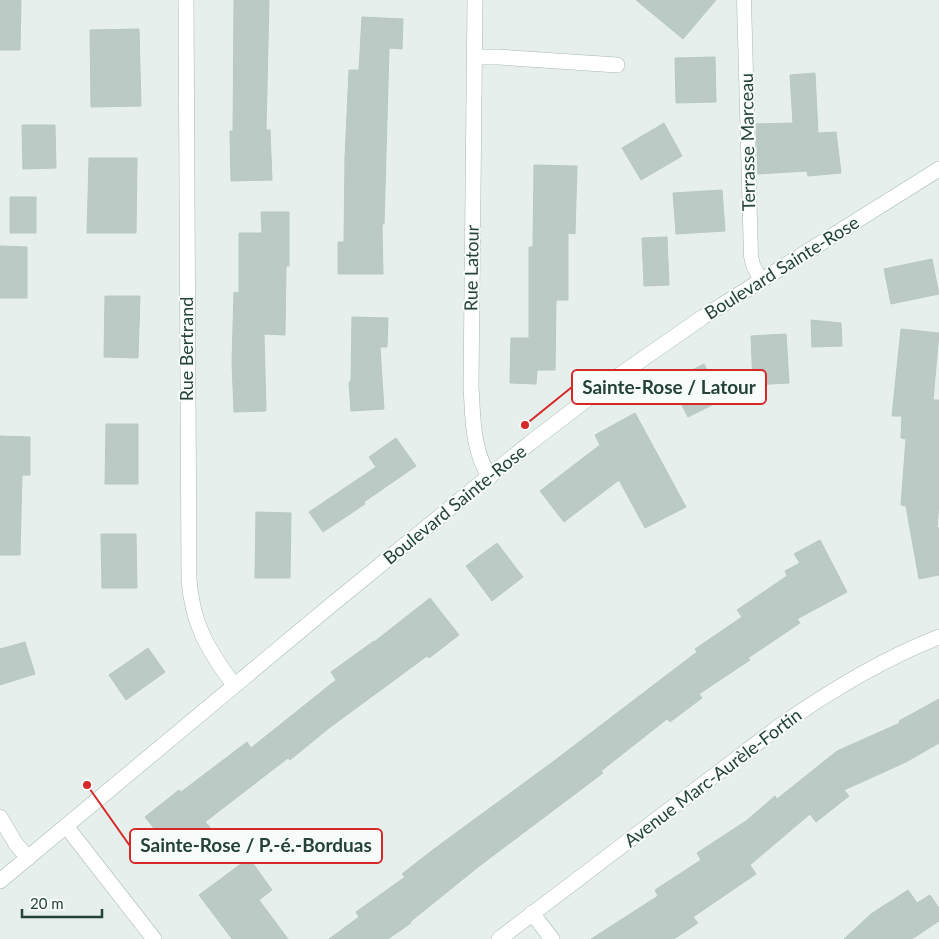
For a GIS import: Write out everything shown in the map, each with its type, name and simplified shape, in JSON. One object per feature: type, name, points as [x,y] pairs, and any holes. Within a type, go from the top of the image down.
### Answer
[{"type":"street","name":"Rue Bertrand","points":[[186,0],[189,579],[194,616],[202,638],[216,662],[234,685]]},
{"type":"street","name":"Rue Latour","points":[[475,0],[471,386],[477,448],[490,477]]},
{"type":"street","points":[[475,57],[617,64]]},
{"type":"street","name":"Boulevard Sainte-Rose","points":[[0,881],[234,685],[530,443],[629,367],[703,317],[939,169]]},
{"type":"street","name":"Avenue Marc-Aurèle-Fortin","points":[[499,939],[763,738],[818,700],[886,660],[939,637]]},
{"type":"street","points":[[0,818],[16,844],[28,858]]},
{"type":"street","points":[[66,826],[154,939]]},
{"type":"street","points":[[532,913],[552,939]]},
{"type":"lane","name":"Terrasse Marceau","points":[[744,0],[751,256],[760,281]]},
{"type":"building","points":[[0,0],[21,0],[20,50],[0,50]]},
{"type":"building","points":[[234,0],[269,0],[266,130],[270,130],[272,180],[231,181],[230,131],[233,131]]},
{"type":"building","points":[[636,0],[716,0],[683,39]]},
{"type":"building","points":[[362,17],[403,19],[402,49],[389,48],[384,224],[382,224],[383,274],[338,274],[338,242],[344,242],[349,70],[359,70]]},
{"type":"building","points":[[139,29],[141,106],[91,107],[90,30]]},
{"type":"building","points":[[715,57],[716,102],[676,103],[675,58]]},
{"type":"building","points":[[815,73],[818,133],[836,132],[841,173],[808,176],[807,171],[758,174],[756,124],[793,123],[790,75]]},
{"type":"building","points":[[664,123],[682,156],[641,180],[622,148]]},
{"type":"building","points":[[22,125],[55,125],[56,168],[23,169]]},
{"type":"building","points":[[89,158],[137,158],[136,233],[87,233]]},
{"type":"building","points":[[534,165],[577,166],[575,234],[568,233],[568,300],[556,300],[555,370],[537,370],[536,384],[510,383],[511,338],[529,338],[529,247],[533,247]]},
{"type":"building","points":[[722,190],[725,231],[676,234],[673,193]]},
{"type":"building","points":[[10,197],[36,197],[36,233],[10,233]]},
{"type":"building","points":[[261,212],[289,212],[289,266],[286,266],[285,335],[264,334],[266,411],[234,412],[232,362],[234,292],[239,293],[239,233],[262,233]]},
{"type":"building","points":[[667,237],[669,285],[644,286],[642,238]]},
{"type":"building","points":[[0,246],[27,247],[27,298],[0,298]]},
{"type":"building","points":[[932,259],[939,294],[891,304],[884,269]]},
{"type":"building","points":[[105,296],[140,296],[138,358],[104,357]]},
{"type":"building","points":[[352,317],[388,318],[387,347],[380,347],[384,409],[351,411],[349,382],[351,382]]},
{"type":"building","points":[[811,320],[841,323],[842,346],[812,347]]},
{"type":"building","points":[[901,329],[939,333],[933,400],[939,400],[939,502],[937,528],[939,528],[939,575],[919,579],[906,506],[901,505],[906,439],[901,438],[902,416],[892,416]]},
{"type":"building","points":[[786,334],[789,383],[753,385],[751,336]]},
{"type":"building","points":[[704,364],[722,400],[688,417],[670,381]]},
{"type":"building","points":[[635,413],[686,507],[645,528],[619,480],[564,522],[540,491],[600,445],[595,435]]},
{"type":"building","points":[[106,424],[138,424],[138,484],[105,484]]},
{"type":"building","points":[[0,436],[30,437],[30,475],[22,475],[20,555],[0,555]]},
{"type":"building","points":[[396,438],[416,466],[323,532],[309,512],[376,467],[369,457]]},
{"type":"building","points":[[256,512],[291,513],[290,578],[255,578]]},
{"type":"building","points":[[101,534],[136,534],[137,588],[102,588]]},
{"type":"building","points":[[820,540],[847,592],[797,619],[800,623],[748,658],[750,660],[699,694],[702,698],[670,722],[667,719],[601,771],[603,773],[478,867],[411,923],[388,939],[329,939],[359,917],[356,912],[405,877],[402,874],[434,849],[550,764],[697,652],[695,649],[742,617],[737,610],[787,576],[785,571],[800,563],[794,554]]},
{"type":"building","points":[[497,543],[523,577],[492,601],[466,566]]},
{"type":"building","points":[[430,598],[459,635],[429,658],[427,656],[329,728],[290,760],[288,758],[205,822],[210,827],[175,855],[145,817],[179,790],[181,792],[247,742],[251,748],[336,680],[331,672],[374,642]]},
{"type":"building","points":[[25,642],[35,674],[0,685],[0,649]]},
{"type":"building","points":[[148,648],[165,672],[126,700],[109,675]]},
{"type":"building","points":[[939,699],[939,743],[906,762],[844,790],[849,796],[816,822],[810,814],[750,865],[756,874],[693,917],[698,923],[674,939],[591,939],[658,896],[655,890],[701,860],[697,853],[746,821],[775,796],[777,799],[837,751],[900,723],[899,721]]},
{"type":"building","points":[[249,858],[272,890],[259,900],[288,939],[232,939],[199,895]]},
{"type":"building","points":[[908,890],[917,903],[930,895],[939,908],[939,921],[912,939],[844,939],[871,914]]},
{"type":"place","name":"Sainte-Rose / Latour","points":[[525,425]]},
{"type":"place","name":"Sainte-Rose / P.-é.-Borduas","points":[[87,785]]}]
